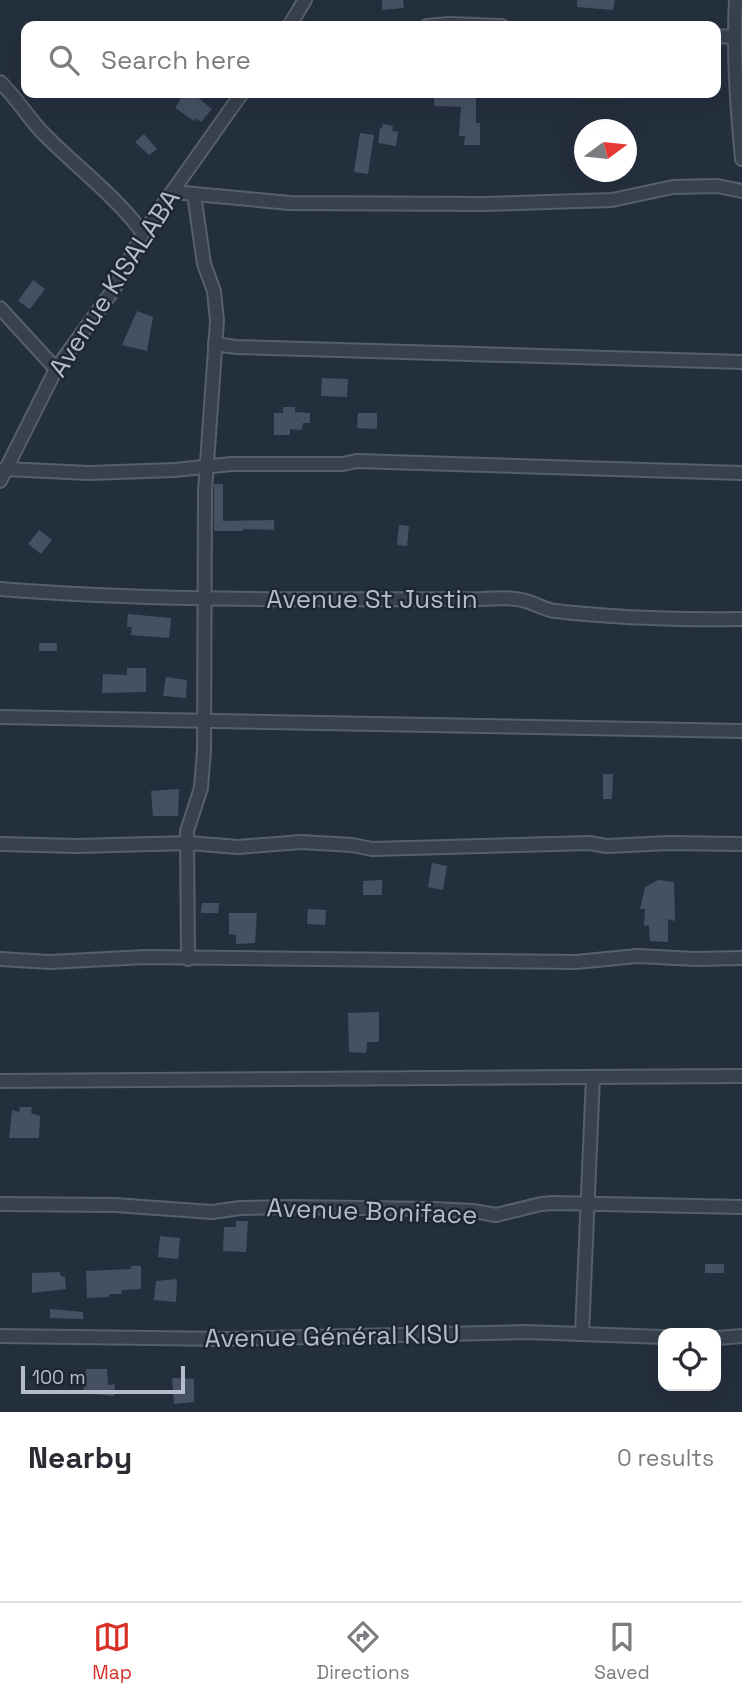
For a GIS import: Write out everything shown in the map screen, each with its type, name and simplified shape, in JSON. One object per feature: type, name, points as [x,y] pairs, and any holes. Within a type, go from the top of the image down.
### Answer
[{"type":"street","points":[[292,21],[305,0]]},
{"type":"street","points":[[736,0],[734,37],[742,159]]},
{"type":"street","points":[[721,36],[734,37]]},
{"type":"street","points":[[0,83],[12,93],[42,132],[128,212],[144,233]]},
{"type":"street","name":"Avenue KISALABA","points":[[3,475],[57,369],[114,289],[144,233],[239,98]]},
{"type":"street","points":[[173,192],[290,204],[485,204],[612,200],[673,187],[717,186],[742,191]]},
{"type":"street","points":[[188,959],[187,831],[201,788],[206,466],[217,321],[214,291],[204,264],[194,194]]},
{"type":"street","points":[[0,308],[57,369]]},
{"type":"street","points":[[215,344],[236,347],[742,362]]},
{"type":"street","points":[[3,475],[296,463],[343,464],[356,461],[742,472]]},
{"type":"street","name":"Avenue St Justin","points":[[0,589],[75,595],[203,598],[506,597],[551,611],[604,616],[680,620],[742,619]]},
{"type":"street","points":[[0,717],[742,730]]},
{"type":"street","points":[[0,844],[77,846],[189,843],[238,847],[301,842],[372,849],[589,843],[607,846],[669,843],[742,845]]},
{"type":"street","points":[[0,959],[48,962],[134,957],[576,962],[637,956],[742,958]]},
{"type":"street","points":[[0,1081],[742,1076]]},
{"type":"street","points":[[582,1334],[593,1077]]},
{"type":"street","name":"Avenue Boniface","points":[[0,1204],[115,1205],[212,1212],[240,1208],[289,1207],[434,1209],[496,1215],[541,1204],[742,1207]]},
{"type":"street","name":"Avenue Général KISU","points":[[0,1336],[225,1339],[522,1332],[658,1337]]},
{"type":"street","points":[[721,1338],[742,1336]]},
{"type":"building","points":[[382,0],[403,0],[404,8],[382,10]]},
{"type":"building","points":[[577,0],[615,0],[613,10],[577,7]]},
{"type":"building","points":[[181,98],[198,98],[212,109],[201,122],[196,118],[194,121],[175,108]]},
{"type":"building","points":[[434,98],[476,98],[476,123],[480,123],[480,145],[464,145],[465,136],[459,136],[461,107],[434,106]]},
{"type":"building","points":[[383,124],[393,126],[392,131],[398,132],[396,146],[378,143]]},
{"type":"building","points":[[360,133],[374,135],[368,174],[354,172]]},
{"type":"building","points":[[144,134],[157,149],[149,155],[135,142]]},
{"type":"building","points":[[33,280],[45,289],[30,309],[18,301]]},
{"type":"building","points":[[137,311],[153,317],[147,351],[122,345]]},
{"type":"building","points":[[322,378],[348,379],[347,397],[321,396]]},
{"type":"building","points":[[283,407],[295,407],[295,412],[310,413],[310,423],[303,423],[302,430],[290,429],[290,435],[274,435],[274,413],[283,413]]},
{"type":"building","points":[[358,413],[377,413],[377,429],[357,428]]},
{"type":"building","points":[[214,484],[223,484],[223,521],[274,520],[274,530],[214,531]]},
{"type":"building","points":[[399,525],[409,526],[407,546],[397,545]]},
{"type":"building","points":[[39,530],[52,540],[41,554],[28,544]]},
{"type":"building","points":[[128,614],[171,618],[169,638],[131,635],[132,627],[127,627]]},
{"type":"building","points":[[39,643],[57,643],[57,651],[39,651]]},
{"type":"building","points":[[127,668],[146,668],[146,692],[102,693],[103,674],[127,675]]},
{"type":"building","points":[[166,677],[187,680],[186,698],[163,696]]},
{"type":"building","points":[[603,774],[613,774],[612,799],[603,799]]},
{"type":"building","points":[[179,789],[178,816],[153,816],[151,791]]},
{"type":"building","points":[[432,863],[447,866],[443,890],[428,887]]},
{"type":"building","points":[[382,880],[382,895],[363,895],[363,881]]},
{"type":"building","points":[[658,880],[674,882],[675,921],[668,919],[668,942],[650,941],[649,925],[644,926],[645,909],[640,909],[645,887]]},
{"type":"building","points":[[202,903],[219,903],[218,913],[201,913]]},
{"type":"building","points":[[308,909],[326,910],[325,925],[307,924]]},
{"type":"building","points":[[229,913],[257,913],[255,943],[236,944],[236,935],[229,934]]},
{"type":"building","points":[[379,1012],[379,1042],[367,1042],[366,1053],[349,1052],[348,1013]]},
{"type":"building","points":[[20,1107],[32,1107],[31,1113],[40,1116],[39,1138],[9,1138],[12,1110],[19,1112]]},
{"type":"building","points":[[236,1221],[248,1221],[246,1252],[223,1251],[224,1227],[236,1227]]},
{"type":"building","points":[[160,1236],[180,1238],[178,1259],[158,1257]]},
{"type":"building","points":[[705,1264],[724,1264],[724,1273],[705,1273]]},
{"type":"building","points":[[131,1266],[141,1266],[141,1289],[122,1290],[121,1294],[109,1294],[109,1297],[87,1298],[86,1271],[131,1269]]},
{"type":"building","points":[[60,1272],[61,1276],[65,1277],[66,1289],[32,1293],[32,1273]]},
{"type":"building","points":[[177,1279],[176,1302],[154,1300],[156,1281]]},
{"type":"building","points":[[50,1309],[83,1312],[83,1319],[50,1318]]},
{"type":"building","points":[[86,1369],[107,1369],[108,1385],[115,1384],[114,1396],[83,1393]]},
{"type":"building","points":[[172,1378],[194,1379],[194,1402],[174,1404]]}]
